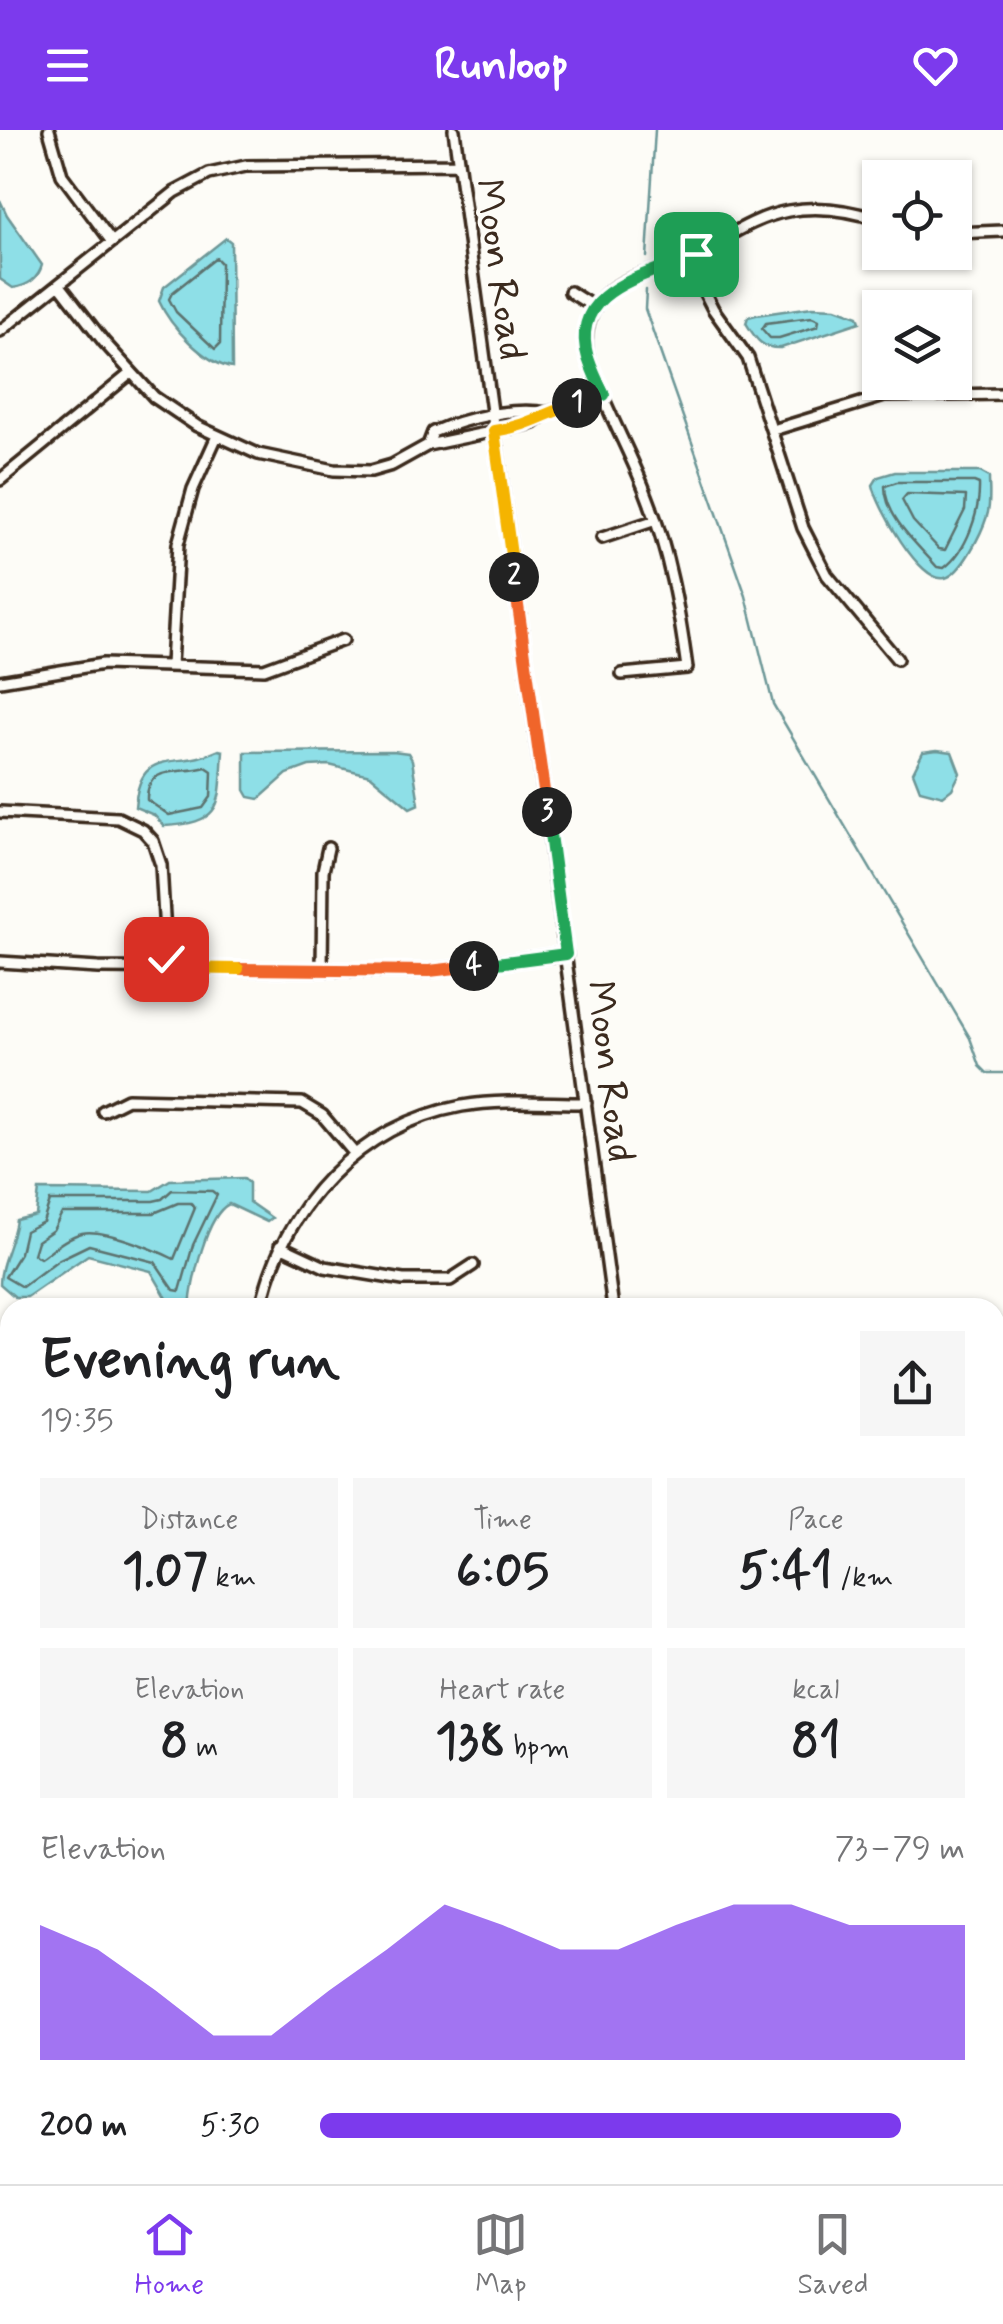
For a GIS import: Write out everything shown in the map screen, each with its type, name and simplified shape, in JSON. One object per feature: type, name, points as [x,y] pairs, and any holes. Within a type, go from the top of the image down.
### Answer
[{"type":"street","points":[[50,130],[62,175],[112,242]]},
{"type":"street","name":"Moon Road","points":[[454,130],[612,1298]]},
{"type":"street","points":[[0,330],[186,185],[223,170],[458,164]]},
{"type":"street","points":[[622,674],[687,668],[676,590],[656,520],[589,361],[586,342],[594,307],[620,284],[688,258],[760,219],[786,211],[828,209],[862,216]]},
{"type":"street","points":[[972,232],[1003,231]]},
{"type":"street","points":[[688,258],[713,309],[748,358],[803,528],[827,575],[897,659]]},
{"type":"street","points":[[59,284],[130,374],[175,413],[217,436],[278,459],[351,472],[385,468],[428,445],[534,423],[548,412],[604,395]]},
{"type":"street","points":[[570,292],[594,307]]},
{"type":"street","points":[[0,480],[130,374]]},
{"type":"street","points":[[773,430],[892,394],[1003,394]]},
{"type":"street","points":[[428,445],[432,432],[441,428],[492,416],[533,410],[548,412]]},
{"type":"street","points":[[172,665],[178,544],[193,489],[217,436]]},
{"type":"street","points":[[602,538],[656,520]]},
{"type":"street","points":[[0,682],[88,665],[264,669],[343,640]]},
{"type":"street","points":[[0,812],[118,818],[144,830],[162,865],[167,968]]},
{"type":"street","points":[[322,970],[323,871],[328,848]]},
{"type":"street","points":[[0,962],[76,968],[436,971],[566,954]]},
{"type":"street","points":[[103,1111],[127,1099],[297,1102],[322,1115],[356,1154]]},
{"type":"street","points":[[263,1298],[280,1246],[306,1202],[356,1154],[396,1128],[447,1110],[495,1103],[586,1103]]},
{"type":"street","points":[[280,1246],[325,1267],[402,1280],[450,1280],[473,1265]]},
{"type":"water","points":[[0,200],[42,265],[38,275],[23,286],[13,288],[0,279]]},
{"type":"water","points":[[226,238],[231,242],[232,368],[210,359],[189,342],[159,301],[164,287]]},
{"type":"water","points":[[812,307],[836,308],[858,316],[860,322],[781,348],[760,342],[746,323],[748,317],[756,315]]},
{"type":"water","points":[[895,472],[980,472],[989,477],[989,507],[984,523],[971,552],[951,575],[935,577],[924,569],[901,542],[882,509],[873,485],[878,477]]},
{"type":"water","points":[[223,751],[219,797],[209,815],[164,826],[154,815],[135,807],[138,787],[152,767]]},
{"type":"water","points":[[245,752],[408,753],[412,760],[419,804],[410,808],[370,775],[329,765],[309,766],[287,774],[259,799],[249,797],[245,790]]},
{"type":"water","points":[[923,752],[952,752],[960,773],[952,789],[943,796],[920,790],[913,772]]},
{"type":"water","points":[[244,1178],[249,1183],[249,1202],[272,1218],[267,1222],[229,1204],[221,1211],[207,1235],[191,1298],[167,1298],[151,1271],[88,1255],[27,1297],[15,1297],[0,1284],[16,1220],[36,1215],[39,1190],[152,1191],[170,1180]]},
{"type":"waterway","points":[[647,257],[655,130]]},
{"type":"waterway","points":[[646,290],[645,309],[746,596],[773,704],[970,1038],[980,1066],[987,1073],[1003,1073]]},
{"type":"route","points":[[166,959],[167,968],[429,971],[566,954],[494,431],[534,423],[548,412],[604,395],[589,361],[586,342],[594,307],[620,284],[696,254]]}]
